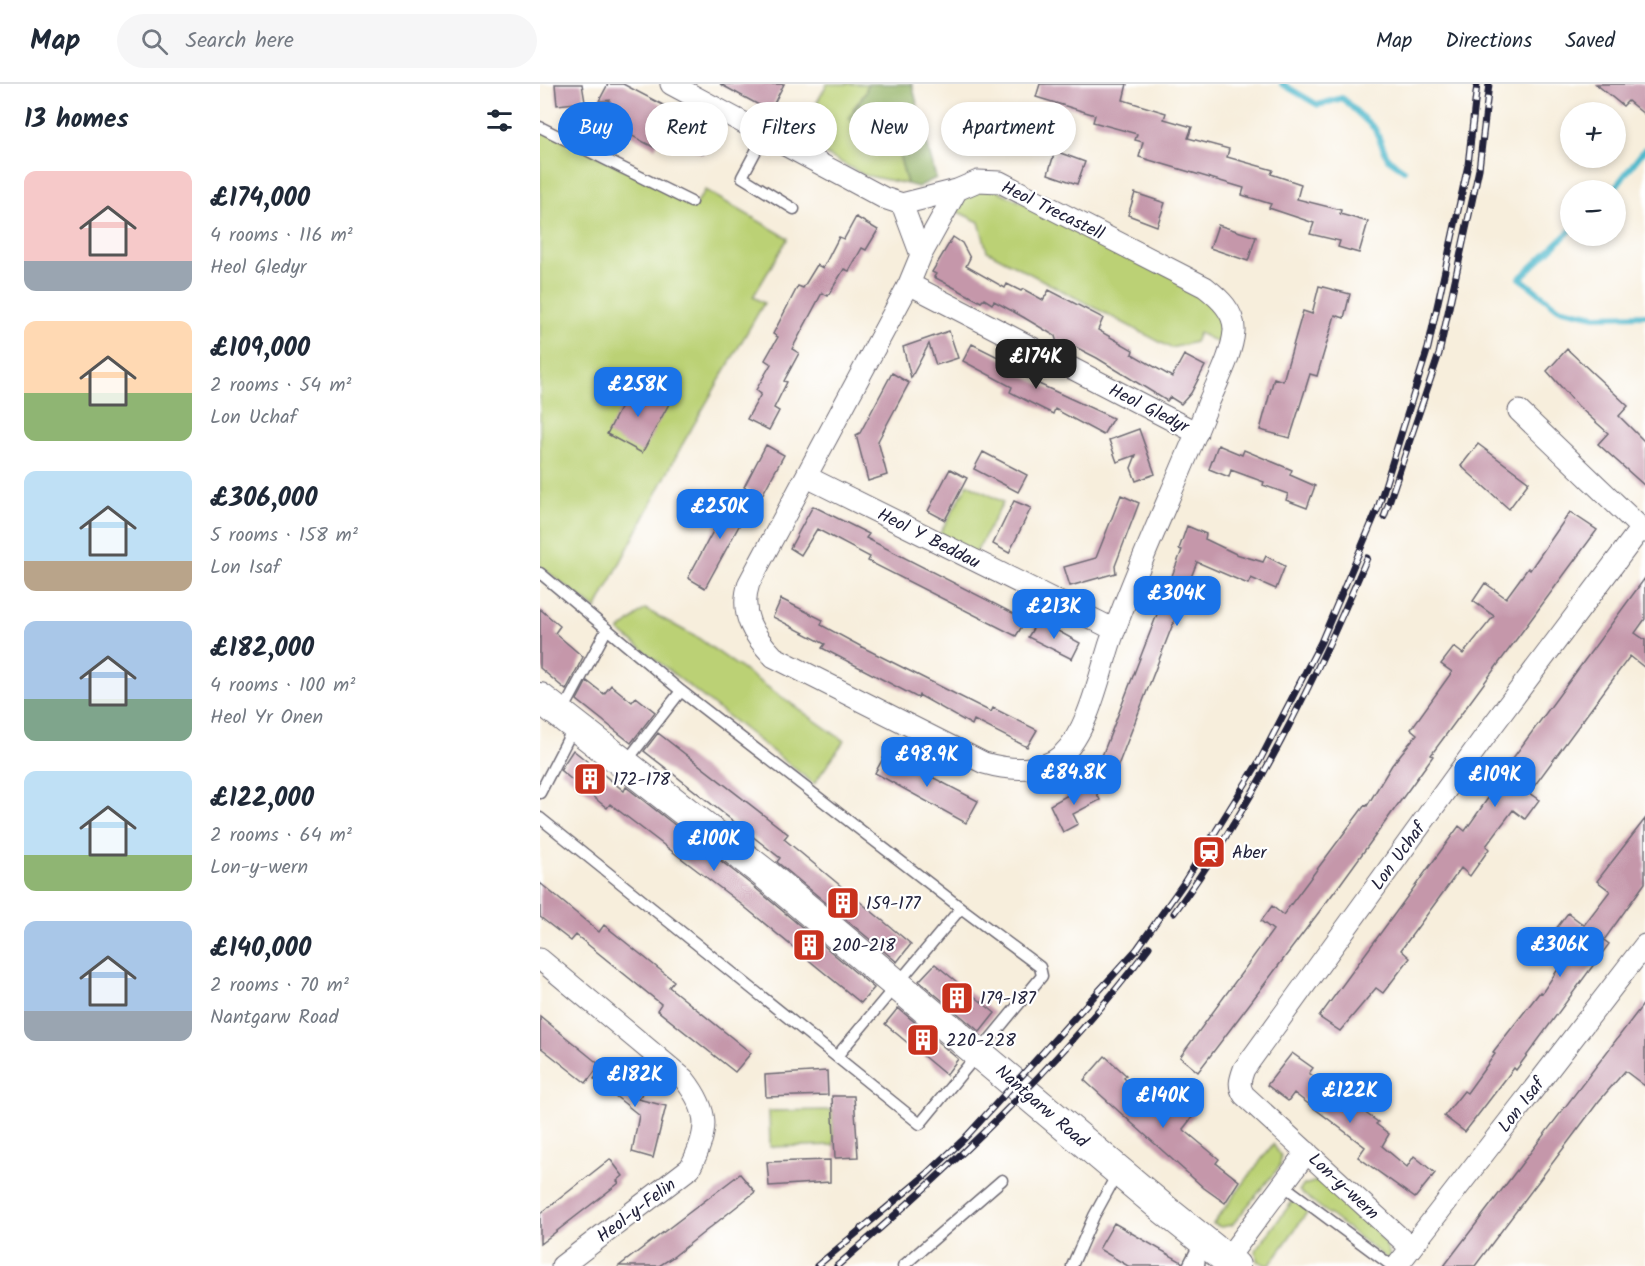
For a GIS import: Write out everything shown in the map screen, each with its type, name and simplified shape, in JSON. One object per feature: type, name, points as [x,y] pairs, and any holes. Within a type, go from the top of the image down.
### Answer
[{"type":"main road","name":"Nantgarw Road","points":[[558,714],[764,873],[979,1051],[1119,1172],[1210,1260]]},
{"type":"street","points":[[671,84],[740,121]]},
{"type":"street","points":[[806,156],[884,198],[902,204],[921,255]]},
{"type":"street","name":"Heol Trecastell","points":[[902,204],[957,190],[978,181],[1000,182],[1205,287],[1221,300],[1230,314],[1234,330],[1230,349],[1115,630],[1074,742],[1060,757],[1038,766],[1003,769],[984,763],[889,718],[774,657],[758,640],[749,621],[744,600],[749,583],[957,190]]},
{"type":"street","name":"Heol Gledyr","points":[[909,284],[1197,432]]},
{"type":"street","points":[[1519,411],[1643,530]]},
{"type":"street","name":"Heol Y Beddau","points":[[807,477],[1115,630]]},
{"type":"street","name":"Lon Uchaf","points":[[1244,1070],[1493,725],[1643,530]]},
{"type":"street","name":"Lon Isaf","points":[[1397,1266],[1645,945]]},
{"type":"street","name":"Heol-y-Felin","points":[[540,959],[684,1078],[698,1097],[703,1109],[705,1130],[701,1147],[690,1168],[562,1266]]},
{"type":"street","name":"Lon-y-wern","points":[[1244,1070],[1239,1088],[1244,1095],[1410,1247]]},
{"type":"street","points":[[1210,1260],[1283,1185],[1306,1152]]},
{"type":"lane","points":[[540,127],[691,202]]},
{"type":"lane","points":[[753,156],[742,177],[794,209]]},
{"type":"lane","points":[[540,573],[681,691],[1040,967],[1042,976],[920,1124],[540,818]]},
{"type":"lane","points":[[540,793],[558,714],[608,629]]},
{"type":"lane","points":[[624,765],[681,691]]},
{"type":"lane","points":[[837,1056],[961,908]]},
{"type":"lane","points":[[1072,1266],[1098,1208],[1119,1172]]},
{"type":"lane","points":[[903,1266],[1002,1180]]},
{"type":"lane","points":[[1283,1185],[1392,1266]]},
{"type":"green space","points":[[827,84],[867,84],[866,92],[858,102],[849,102],[849,156],[900,156],[907,184],[864,175],[829,156],[837,156],[837,102],[817,102]]},
{"type":"green space","points":[[867,84],[912,84],[917,102],[859,102],[866,92]]},
{"type":"green space","points":[[540,127],[558,136],[558,156],[598,156],[687,200],[694,207],[705,190],[788,238],[753,297],[764,303],[682,445],[596,609],[540,566]]},
{"type":"green space","points":[[929,151],[936,178],[918,187],[907,184],[900,156],[929,156]]},
{"type":"green space","points":[[978,181],[1221,300],[1230,349],[1199,333],[1195,342],[1171,348],[987,251],[979,222],[948,207]]},
{"type":"green space","points":[[968,484],[1003,502],[972,560],[935,542]]},
{"type":"green space","points":[[645,609],[698,638],[844,741],[814,784],[619,631]]},
{"type":"green space","points":[[833,1110],[834,1145],[770,1147],[769,1111]]},
{"type":"green space","points":[[1273,1144],[1281,1156],[1280,1166],[1232,1225],[1221,1227],[1213,1224]]},
{"type":"green space","points":[[1320,1180],[1329,1185],[1376,1231],[1389,1252],[1391,1262],[1299,1191],[1304,1185]]},
{"type":"green space","points":[[1294,1199],[1308,1211],[1269,1266],[1257,1261],[1256,1250]]},
{"type":"building","points":[[555,84],[582,84],[585,102],[558,102],[557,105]]},
{"type":"building","points":[[608,84],[623,84],[658,102],[645,102],[645,143],[633,136],[633,102],[599,101]]},
{"type":"building","points":[[720,84],[784,84],[775,102],[753,102]]},
{"type":"building","points":[[1040,84],[1127,84],[1123,100],[1166,113],[1164,119],[1192,127],[1188,138],[1229,149],[1227,157],[1273,170],[1271,174],[1301,184],[1297,199],[1341,210],[1340,214],[1368,222],[1359,253],[1338,247],[1340,241],[1310,234],[1314,223],[1269,208],[1271,204],[1242,195],[1244,188],[1139,157],[1143,142],[1135,140],[1137,134],[1093,122],[1095,115],[1076,109],[1076,102],[1052,102],[1036,97]]},
{"type":"building","points":[[1596,84],[1645,84],[1645,115],[1628,101],[1618,102]]},
{"type":"building","points":[[1053,156],[1069,156],[1085,162],[1077,184],[1048,174]]},
{"type":"building","points":[[1135,193],[1165,203],[1157,226],[1128,215]]},
{"type":"building","points":[[856,217],[878,230],[866,250],[862,248],[849,271],[844,269],[828,296],[822,293],[792,349],[799,353],[784,381],[787,382],[774,408],[779,411],[769,430],[747,419],[761,394],[756,390],[771,364],[765,360],[778,337],[773,334],[798,286],[803,288],[817,265],[823,268],[839,237],[844,239]]},
{"type":"building","points":[[1218,225],[1256,237],[1248,261],[1210,248]]},
{"type":"building","points":[[953,237],[962,243],[970,258],[966,266],[1005,288],[1007,284],[1021,291],[1023,289],[1043,300],[1049,290],[1103,318],[1098,330],[1133,350],[1132,354],[1172,377],[1184,355],[1205,366],[1191,393],[1181,404],[1170,397],[1167,401],[1097,358],[1064,341],[1057,343],[1055,336],[994,301],[992,304],[984,299],[981,302],[934,277],[936,274],[932,272]]},
{"type":"building","points":[[1319,286],[1350,294],[1344,318],[1335,315],[1317,376],[1310,374],[1290,438],[1260,430],[1274,378],[1283,381],[1303,311],[1312,314]]},
{"type":"building","points":[[949,331],[958,358],[936,365],[929,344],[911,378],[903,347]]},
{"type":"building","points":[[972,344],[1016,366],[1014,371],[1113,418],[1103,435],[1055,409],[1053,414],[1010,392],[1012,387],[963,361]]},
{"type":"building","points":[[1567,349],[1628,406],[1619,416],[1645,442],[1645,486],[1598,444],[1608,433],[1578,406],[1547,371]]},
{"type":"building","points":[[892,373],[909,383],[878,441],[887,475],[868,481],[856,435],[860,433]]},
{"type":"building","points":[[633,383],[670,402],[642,453],[607,434]]},
{"type":"building","points":[[1139,429],[1155,474],[1136,481],[1131,468],[1136,455],[1117,462],[1109,440]]},
{"type":"building","points":[[1478,444],[1529,482],[1509,509],[1461,466]]},
{"type":"building","points":[[766,445],[784,455],[761,497],[744,487]]},
{"type":"building","points":[[1218,445],[1242,455],[1244,450],[1292,470],[1290,475],[1315,486],[1307,508],[1286,500],[1288,494],[1263,485],[1264,482],[1231,470],[1229,477],[1209,469]]},
{"type":"building","points":[[983,452],[1027,475],[1018,492],[974,469]]},
{"type":"building","points":[[950,469],[967,478],[945,520],[928,511]]},
{"type":"building","points":[[734,492],[752,502],[705,588],[688,578]]},
{"type":"building","points":[[1121,495],[1139,503],[1115,566],[1116,573],[1070,586],[1064,567],[1096,558]]},
{"type":"building","points":[[1014,501],[1031,508],[1009,553],[993,544]]},
{"type":"building","points":[[813,506],[869,534],[866,538],[1026,620],[1016,636],[868,561],[870,557],[817,529],[801,555],[790,548]]},
{"type":"building","points":[[1570,512],[1597,530],[1431,755],[1433,756],[1341,883],[1198,1072],[1180,1057],[1273,930],[1261,921],[1272,906],[1283,915],[1365,805],[1367,806],[1392,765],[1417,734],[1411,729],[1452,672],[1441,664],[1454,647],[1463,654],[1494,616],[1473,601],[1485,583],[1506,598],[1528,568],[1530,570]]},
{"type":"building","points":[[1187,526],[1206,534],[1205,539],[1236,554],[1263,562],[1266,556],[1285,566],[1276,589],[1251,578],[1248,584],[1197,562],[1112,781],[1095,774],[1182,550],[1179,549]]},
{"type":"building","points":[[1645,578],[1645,619],[1635,633],[1645,640],[1645,668],[1630,656],[1529,793],[1539,800],[1525,819],[1513,810],[1486,846],[1489,849],[1470,876],[1461,868],[1401,950],[1410,958],[1383,993],[1376,988],[1340,1031],[1319,1017],[1459,826],[1465,831],[1491,794],[1488,792]]},
{"type":"building","points":[[781,599],[823,620],[821,625],[862,647],[991,712],[993,708],[1037,730],[1027,747],[974,720],[972,725],[919,695],[918,698],[822,648],[825,644],[773,617]]},
{"type":"building","points":[[540,609],[560,626],[555,633],[583,657],[566,690],[540,668]]},
{"type":"building","points":[[1038,620],[1080,643],[1072,659],[1028,637]]},
{"type":"building","points":[[587,681],[604,694],[611,685],[632,702],[636,697],[655,712],[631,743],[577,700]]},
{"type":"building","points":[[658,733],[788,834],[784,839],[911,944],[897,962],[777,862],[780,858],[644,751]]},
{"type":"building","points":[[573,750],[624,791],[626,787],[753,886],[874,988],[861,1003],[736,900],[610,804],[607,808],[560,770]]},
{"type":"building","points":[[886,753],[978,801],[966,823],[875,773]]},
{"type":"building","points":[[1091,782],[1100,800],[1073,814],[1078,824],[1063,832],[1050,805]]},
{"type":"building","points":[[1645,819],[1645,883],[1604,940],[1609,944],[1516,1070],[1514,1068],[1465,1132],[1444,1116],[1464,1091],[1467,1093],[1495,1054],[1493,1052],[1540,992],[1542,993],[1569,953],[1566,952],[1573,943],[1555,930],[1568,913],[1584,925],[1610,891],[1597,881]]},
{"type":"building","points":[[540,883],[599,932],[604,925],[674,981],[669,987],[751,1053],[735,1072],[657,1010],[661,1004],[576,935],[571,941],[540,917]]},
{"type":"building","name":"179-187","points":[[935,964],[995,1013],[980,1032],[919,981]]},
{"type":"building","points":[[1645,1002],[1645,1086],[1625,1071],[1599,1101],[1475,1266],[1444,1266]]},
{"type":"building","name":"220-228","points":[[898,1008],[958,1059],[946,1075],[885,1024]]},
{"type":"building","points":[[540,1016],[600,1065],[586,1083],[540,1047]]},
{"type":"building","points":[[1292,1053],[1313,1068],[1309,1073],[1378,1122],[1376,1124],[1389,1134],[1382,1146],[1407,1167],[1414,1156],[1435,1173],[1415,1198],[1358,1157],[1365,1147],[1294,1093],[1288,1101],[1267,1085]]},
{"type":"building","points":[[1105,1056],[1126,1075],[1124,1078],[1159,1113],[1174,1097],[1194,1115],[1183,1129],[1219,1159],[1216,1163],[1239,1181],[1225,1203],[1204,1188],[1084,1080]]},
{"type":"building","points":[[609,1060],[645,1090],[638,1099],[666,1106],[653,1158],[632,1152],[639,1115],[594,1079]]},
{"type":"building","points":[[827,1071],[828,1095],[766,1097],[765,1075]]},
{"type":"building","points":[[832,1096],[854,1096],[858,1157],[835,1158]]},
{"type":"building","points":[[610,1159],[623,1176],[617,1181],[619,1183],[540,1244],[540,1214]]},
{"type":"building","points":[[830,1160],[830,1182],[769,1186],[767,1162]]},
{"type":"building","points":[[740,1174],[755,1192],[673,1257],[659,1266],[619,1266]]},
{"type":"building","points":[[1114,1223],[1182,1262],[1181,1266],[1128,1266],[1099,1249]]},
{"type":"waterway","points":[[1282,84],[1318,105],[1342,98],[1375,129],[1388,159],[1404,170]]},
{"type":"waterway","points":[[1621,180],[1645,149]]},
{"type":"waterway","points":[[1560,240],[1520,278],[1558,308],[1595,316],[1645,315]]},
{"type":"railway","points":[[817,1266],[927,1174],[964,1139],[1137,949],[1183,884],[1260,760],[1321,642],[1378,508],[1428,348],[1468,165],[1477,84]]},
{"type":"railway","points":[[1384,517],[1439,354],[1479,169],[1489,84]]},
{"type":"railway","points":[[1174,913],[1230,829],[1281,742],[1326,651],[1367,558]]},
{"type":"railway","points":[[837,1266],[1002,1115],[1041,1075],[1115,991],[1149,947]]},
{"type":"place","name":"172-178","points":[[590,779]]},
{"type":"place","name":"Aber","points":[[1209,852]]},
{"type":"place","name":"159-177","points":[[843,903]]},
{"type":"place","name":"200-218","points":[[809,945]]},
{"type":"place","name":"179-187","points":[[957,998]]},
{"type":"place","name":"220-228","points":[[923,1040]]}]
